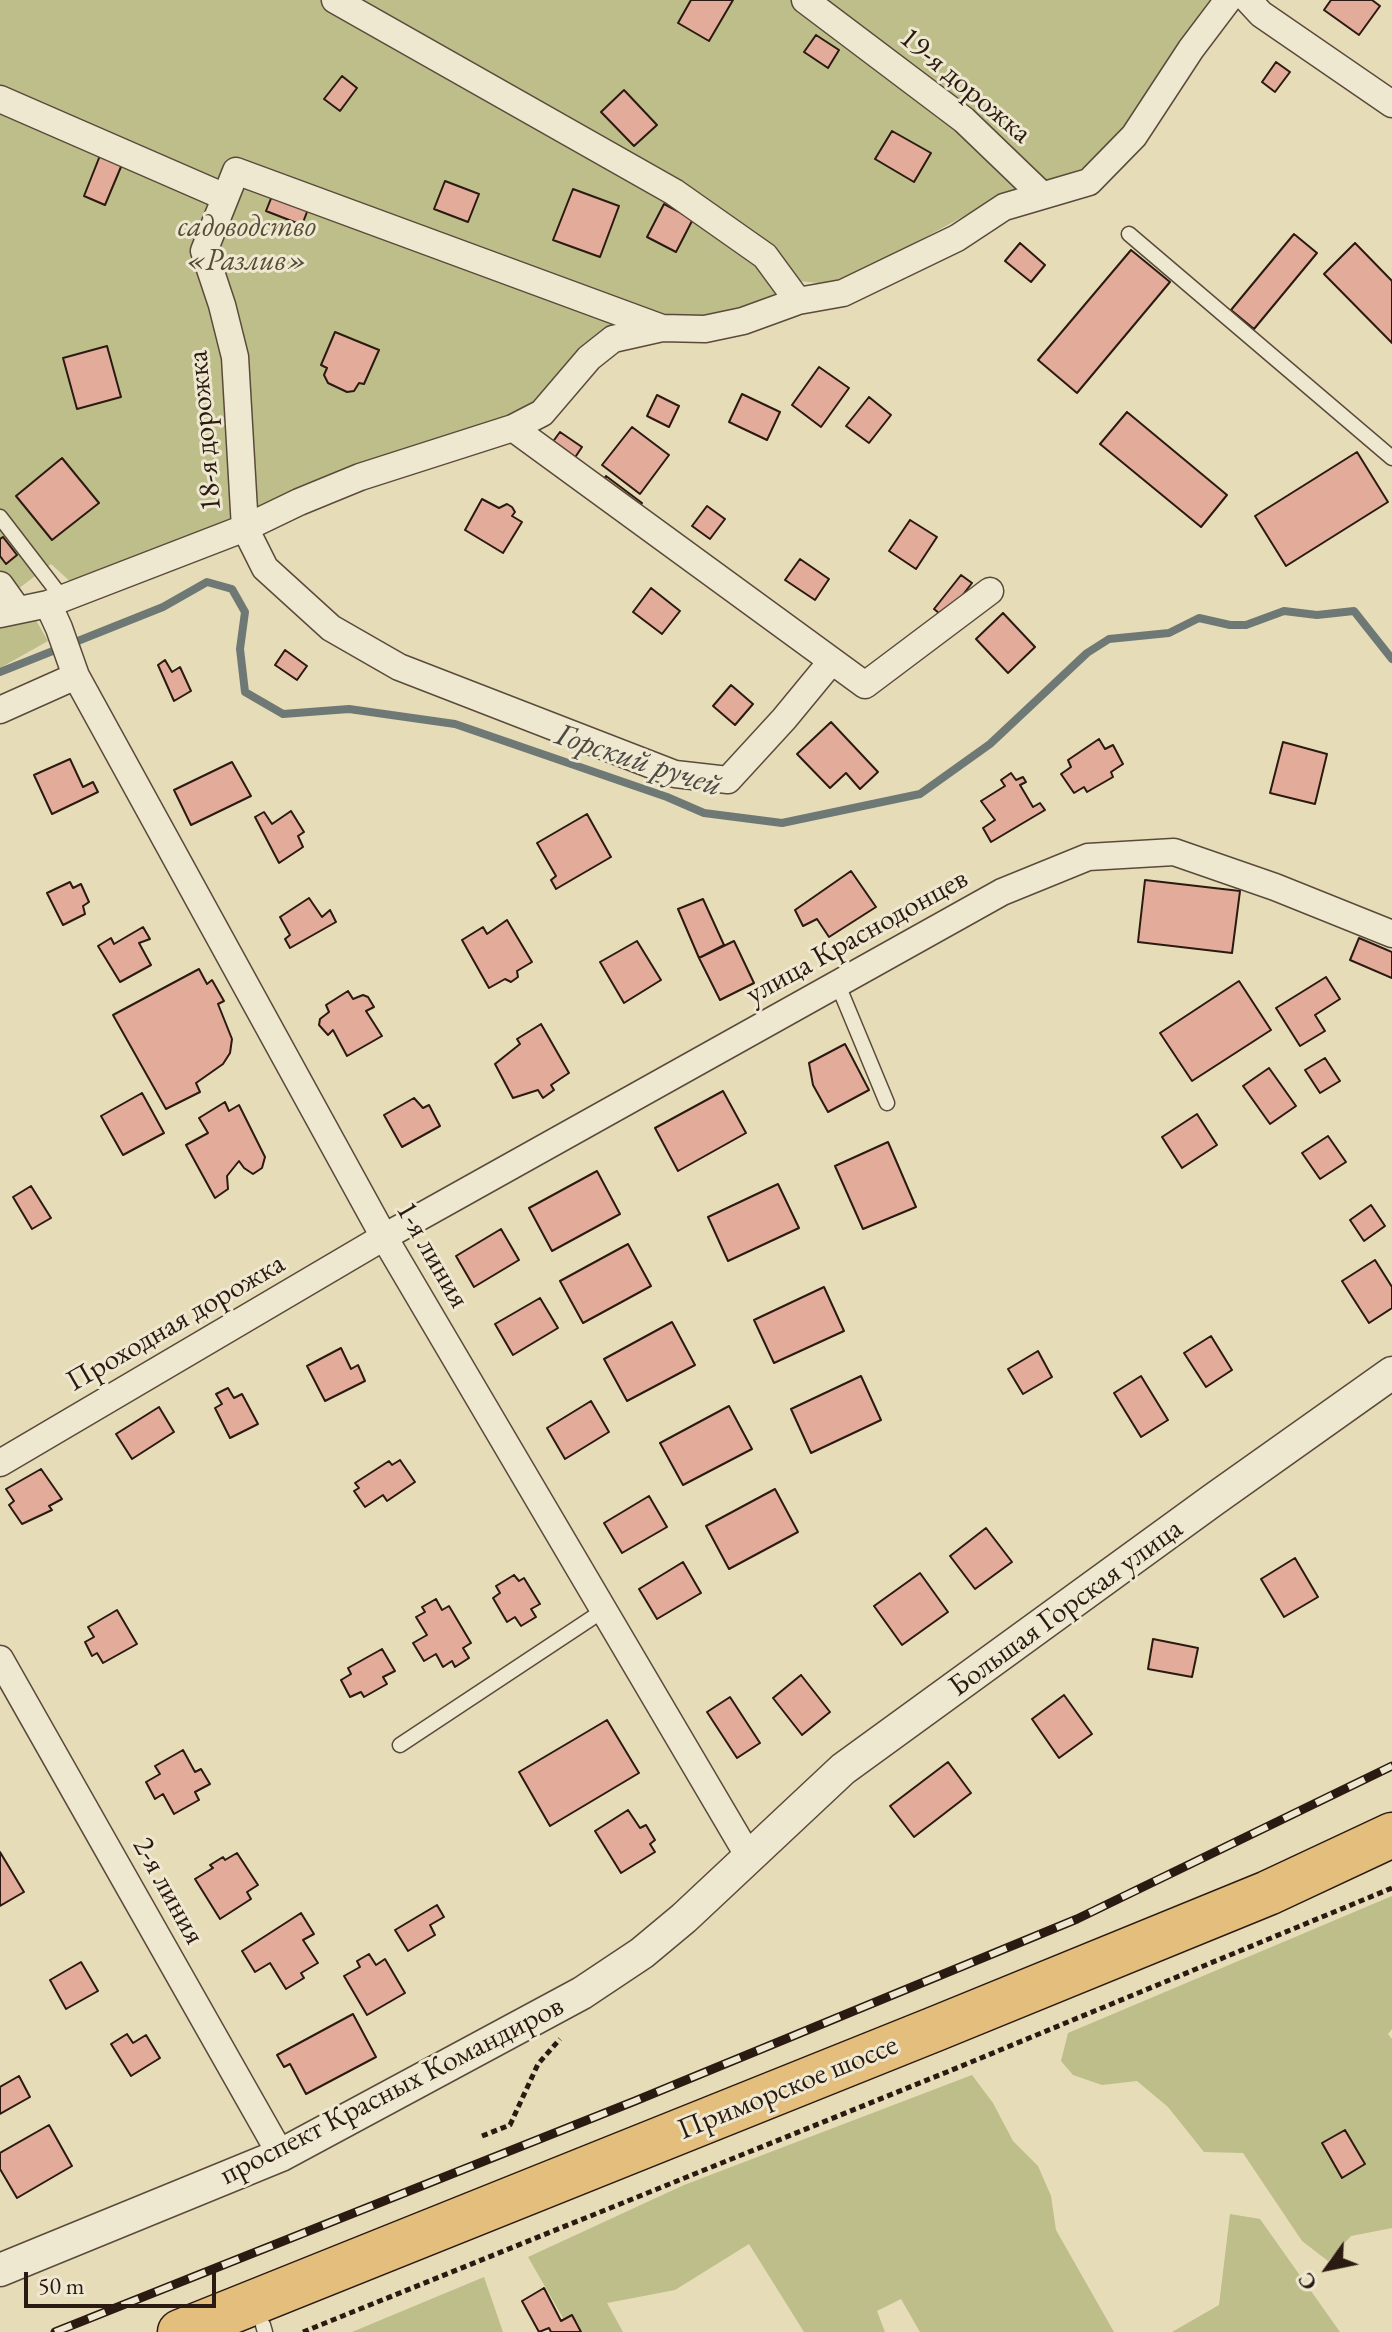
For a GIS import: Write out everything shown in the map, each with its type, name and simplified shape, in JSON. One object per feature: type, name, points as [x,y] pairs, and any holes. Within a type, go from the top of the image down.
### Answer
[{"type":"highway","name":"Приморское шоссе","points":[[180,2332],[1253,1899],[1392,1835]]},
{"type":"highway","name":"Приморское шоссе","points":[[269,2330],[1276,1917],[1392,1863]]},
{"type":"street","points":[[335,0],[674,192],[765,256],[798,301]]},
{"type":"street","name":"19-я дорожка","points":[[805,0],[964,120],[1042,195]]},
{"type":"street","points":[[0,585],[9,612],[57,610],[360,477],[513,428],[542,413],[589,358],[613,339],[662,328],[705,329],[743,321],[798,301],[843,293],[957,238],[1004,207],[1089,182],[1134,136],[1191,49],[1228,0]]},
{"type":"street","points":[[1257,3],[1392,104]]},
{"type":"street","points":[[0,99],[225,197]]},
{"type":"street","name":"18-я дорожка","points":[[662,328],[236,171],[204,251],[235,357],[245,528],[265,568],[331,628],[399,667],[675,774],[728,780],[831,662]]},
{"type":"street","points":[[513,428],[865,685],[990,591]]},
{"type":"street","name":"1-я линия","points":[[57,610],[72,667],[384,1237],[750,1855]]},
{"type":"street","points":[[0,710],[72,667]]},
{"type":"street","name":"улица Краснодонцев","points":[[384,1237],[1002,892],[1088,857],[1174,852],[1275,887],[1392,934]]},
{"type":"street","name":"Проходная дорожка","points":[[0,1463],[384,1237]]},
{"type":"street","name":"Большая Горская улица","points":[[750,1855],[843,1769],[1392,1373]]},
{"type":"street","name":"2-я линия","points":[[0,1659],[281,2155]]},
{"type":"street","name":"проспект Красных Командиров","points":[[0,2270],[281,2155],[582,1993],[642,1953],[674,1927],[750,1855]]},
{"type":"lane","points":[[1129,234],[1392,458]]},
{"type":"lane","points":[[0,517],[57,610]]},
{"type":"lane","points":[[838,985],[887,1103]]},
{"type":"lane","points":[[400,1745],[604,1610]]},
{"type":"path","points":[[269,2330],[947,2072],[1392,1888]]},
{"type":"path","points":[[482,2136],[510,2125],[538,2064],[567,2031]]},
{"type":"green space","name":"садоводство «Разлив»","points":[[0,0],[1213,0],[1129,126],[1084,168],[997,198],[838,285],[799,281],[741,328],[661,342],[600,336],[530,409],[186,542],[73,584],[51,564],[18,589],[48,641],[0,668]]},
{"type":"green space","points":[[1392,1896],[1392,2029],[1388,2034],[1392,2039],[1392,2228],[1351,2236],[1328,2261],[1302,2241],[1243,2153],[1204,2152],[1168,2107],[1137,2081],[1102,2085],[1073,2075],[1061,2061],[1068,2033]]},
{"type":"green space","points":[[972,2075],[993,2103],[1013,2141],[1038,2166],[1051,2196],[1056,2230],[1114,2332],[920,2332],[901,2299],[877,2311],[885,2332],[804,2332],[749,2244],[675,2290],[607,2303],[623,2332],[571,2332],[528,2257],[684,2185]]},
{"type":"green space","points":[[1230,2214],[1260,2219],[1340,2332],[1172,2332],[1219,2305]]},
{"type":"green space","points":[[484,2277],[503,2332],[352,2332]]},
{"type":"building","points":[[691,0],[733,0],[709,41],[678,23]]},
{"type":"building","points":[[1331,0],[1372,0],[1380,6],[1359,35],[1324,10]]},
{"type":"building","points":[[816,35],[839,50],[828,68],[804,52]]},
{"type":"building","points":[[1276,62],[1290,72],[1275,92],[1262,82]]},
{"type":"building","points":[[342,76],[357,88],[340,111],[324,99]]},
{"type":"building","points":[[624,90],[657,125],[634,146],[601,112]]},
{"type":"building","points":[[892,131],[931,153],[914,182],[875,159]]},
{"type":"building","points":[[101,153],[123,162],[105,205],[84,196]]},
{"type":"building","points":[[445,181],[479,194],[468,222],[434,209]]},
{"type":"building","points":[[573,189],[619,206],[600,257],[553,240]]},
{"type":"building","points":[[274,191],[310,204],[302,225],[266,211]]},
{"type":"building","points":[[664,204],[693,219],[676,252],[647,237]]},
{"type":"building","points":[[1294,234],[1317,253],[1254,329],[1231,310]]},
{"type":"building","points":[[1020,243],[1045,265],[1031,282],[1005,261]]},
{"type":"building","points":[[1355,243],[1392,281],[1392,343],[1324,274]]},
{"type":"building","points":[[1131,250],[1170,282],[1077,393],[1038,360]]},
{"type":"building","points":[[335,332],[379,350],[364,384],[359,383],[354,391],[347,392],[328,383],[324,375],[327,368],[321,365]]},
{"type":"building","points":[[107,346],[121,397],[77,409],[63,358]]},
{"type":"building","points":[[819,367],[849,388],[821,427],[792,405]]},
{"type":"building","points":[[742,394],[780,412],[767,440],[729,422]]},
{"type":"building","points":[[657,395],[679,406],[669,427],[647,416]]},
{"type":"building","points":[[869,397],[891,415],[869,443],[846,426]]},
{"type":"building","points":[[1127,412],[1227,495],[1201,527],[1100,444]]},
{"type":"building","points":[[632,427],[669,455],[640,494],[602,465]]},
{"type":"building","points":[[560,432],[582,447],[572,462],[549,447]]},
{"type":"building","points":[[1357,452],[1388,502],[1286,566],[1255,516]]},
{"type":"building","points":[[62,458],[99,503],[52,540],[16,496]]},
{"type":"building","points":[[606,476],[642,503],[635,513],[599,485]]},
{"type":"building","points":[[482,499],[499,508],[507,504],[515,512],[512,516],[522,522],[503,553],[465,530]]},
{"type":"building","points":[[707,506],[725,519],[710,539],[692,526]]},
{"type":"building","points":[[910,520],[937,537],[916,569],[889,551]]},
{"type":"building","points":[[3,537],[17,555],[6,564],[0,556],[0,539]]},
{"type":"building","points":[[800,559],[829,579],[815,600],[785,580]]},
{"type":"building","points":[[961,575],[972,583],[945,618],[934,609]]},
{"type":"building","points":[[651,588],[680,611],[662,634],[633,612]]},
{"type":"building","points":[[1003,613],[1035,647],[1008,673],[976,639]]},
{"type":"building","points":[[285,650],[307,666],[297,680],[275,665]]},
{"type":"building","points":[[165,660],[172,672],[180,667],[191,691],[174,701],[158,665]]},
{"type":"building","points":[[731,685],[753,704],[735,725],[713,706]]},
{"type":"building","points":[[831,722],[878,772],[860,789],[846,773],[830,788],[797,754]]},
{"type":"building","points":[[1099,739],[1105,749],[1113,745],[1123,764],[1111,772],[1113,777],[1087,792],[1084,787],[1074,793],[1061,774],[1071,767],[1068,760]]},
{"type":"building","points":[[1283,742],[1327,754],[1315,804],[1270,793]]},
{"type":"building","points":[[70,759],[83,787],[93,782],[98,792],[52,814],[34,775]]},
{"type":"building","points":[[232,762],[251,796],[191,825],[174,790]]},
{"type":"building","points":[[1011,773],[1016,780],[1023,777],[1026,782],[1020,785],[1033,807],[1040,803],[1045,810],[991,842],[983,828],[995,820],[981,801],[1005,786],[1001,780]]},
{"type":"building","points":[[291,811],[304,832],[298,836],[303,847],[279,863],[255,817],[264,812],[272,824]]},
{"type":"building","points":[[587,814],[611,857],[556,889],[551,880],[556,876],[537,843]]},
{"type":"building","points":[[851,871],[876,907],[829,937],[817,919],[803,926],[795,910]]},
{"type":"building","points":[[1145,880],[1240,891],[1232,953],[1138,942]]},
{"type":"building","points":[[70,882],[73,888],[81,884],[89,902],[83,906],[85,914],[63,925],[47,893]]},
{"type":"building","points":[[309,898],[322,917],[330,910],[336,922],[290,948],[285,939],[290,935],[280,917]]},
{"type":"building","points":[[703,899],[724,945],[699,958],[678,909]]},
{"type":"building","points":[[507,920],[532,962],[517,971],[518,977],[511,982],[505,979],[489,988],[462,940],[483,927],[487,934]]},
{"type":"building","points":[[143,927],[150,939],[139,943],[151,965],[120,982],[98,946],[111,938],[114,944]]},
{"type":"building","points":[[1359,938],[1392,952],[1392,978],[1350,960]]},
{"type":"building","points":[[637,941],[661,980],[624,1003],[600,962]]},
{"type":"building","points":[[734,941],[754,983],[720,1000],[699,958]]},
{"type":"building","points":[[199,969],[207,984],[212,980],[224,1001],[218,1004],[232,1039],[230,1053],[223,1064],[196,1083],[200,1092],[166,1109],[113,1015]]},
{"type":"building","points":[[1326,977],[1340,999],[1315,1015],[1325,1031],[1300,1046],[1276,1008]]},
{"type":"building","points":[[1239,981],[1271,1030],[1192,1081],[1160,1033]]},
{"type":"building","points":[[348,991],[353,999],[363,995],[368,997],[374,1007],[366,1011],[382,1036],[347,1056],[333,1030],[328,1035],[319,1025],[320,1019],[329,1012],[326,1005]]},
{"type":"building","points":[[541,1024],[569,1073],[551,1085],[554,1090],[543,1098],[538,1090],[513,1098],[495,1064],[520,1044],[517,1039]]},
{"type":"building","points":[[845,1044],[869,1090],[828,1112],[813,1085],[809,1063]]},
{"type":"building","points":[[1325,1058],[1340,1081],[1320,1093],[1305,1070]]},
{"type":"building","points":[[1269,1068],[1296,1106],[1270,1124],[1243,1086]]},
{"type":"building","points":[[723,1091],[746,1133],[678,1171],[655,1128]]},
{"type":"building","points":[[142,1093],[164,1133],[123,1155],[101,1116]]},
{"type":"building","points":[[414,1098],[423,1108],[429,1105],[440,1126],[402,1147],[384,1115]]},
{"type":"building","points":[[225,1102],[229,1111],[239,1105],[265,1157],[262,1168],[253,1174],[239,1161],[227,1176],[228,1189],[215,1198],[186,1145],[208,1133],[199,1118]]},
{"type":"building","points":[[1197,1114],[1217,1145],[1182,1168],[1162,1137]]},
{"type":"building","points":[[1328,1136],[1346,1162],[1320,1179],[1302,1153]]},
{"type":"building","points":[[888,1142],[916,1207],[863,1229],[835,1166]]},
{"type":"building","points":[[597,1171],[620,1214],[552,1251],[529,1208]]},
{"type":"building","points":[[778,1184],[799,1228],[728,1261],[708,1217]]},
{"type":"building","points":[[31,1186],[51,1218],[32,1229],[13,1197]]},
{"type":"building","points":[[1371,1205],[1385,1226],[1364,1241],[1350,1220]]},
{"type":"building","points":[[501,1229],[519,1260],[474,1287],[456,1256]]},
{"type":"building","points":[[628,1244],[651,1286],[583,1323],[560,1281]]},
{"type":"building","points":[[1375,1260],[1392,1287],[1392,1308],[1369,1323],[1342,1281]]},
{"type":"building","points":[[824,1287],[844,1331],[774,1363],[754,1320]]},
{"type":"building","points":[[540,1298],[558,1328],[513,1355],[495,1324]]},
{"type":"building","points":[[672,1322],[695,1365],[627,1401],[604,1359]]},
{"type":"building","points":[[1211,1336],[1232,1370],[1206,1387],[1184,1353]]},
{"type":"building","points":[[341,1348],[351,1369],[358,1365],[365,1381],[325,1401],[307,1366]]},
{"type":"building","points":[[1038,1351],[1052,1377],[1023,1394],[1008,1369]]},
{"type":"building","points":[[861,1376],[881,1420],[811,1453],[791,1409]]},
{"type":"building","points":[[1141,1376],[1168,1420],[1141,1437],[1114,1393]]},
{"type":"building","points":[[228,1388],[234,1398],[242,1394],[258,1424],[230,1438],[215,1408],[222,1404],[216,1394]]},
{"type":"building","points":[[591,1401],[609,1432],[565,1459],[547,1428]]},
{"type":"building","points":[[729,1406],[752,1449],[683,1485],[660,1443]]},
{"type":"building","points":[[159,1407],[174,1432],[132,1459],[116,1434]]},
{"type":"building","points":[[400,1460],[415,1482],[387,1501],[383,1495],[365,1507],[354,1491],[359,1488],[355,1483],[389,1461],[392,1465]]},
{"type":"building","points":[[41,1469],[62,1499],[49,1506],[52,1510],[22,1524],[9,1505],[14,1501],[6,1489]]},
{"type":"building","points":[[775,1489],[798,1532],[729,1569],[706,1526]]},
{"type":"building","points":[[649,1496],[667,1527],[622,1553],[604,1523]]},
{"type":"building","points":[[986,1528],[1012,1562],[975,1589],[950,1556]]},
{"type":"building","points":[[1295,1558],[1318,1597],[1284,1617],[1261,1579]]},
{"type":"building","points":[[683,1562],[701,1593],[657,1619],[639,1589]]},
{"type":"building","points":[[920,1573],[948,1612],[902,1645],[874,1606]]},
{"type":"building","points":[[514,1575],[519,1581],[524,1578],[540,1604],[531,1609],[536,1617],[521,1626],[515,1617],[507,1622],[493,1598],[500,1593],[496,1586]]},
{"type":"building","points":[[436,1599],[442,1610],[449,1606],[471,1643],[463,1648],[469,1658],[455,1667],[452,1661],[443,1667],[436,1654],[424,1661],[413,1643],[427,1635],[416,1617],[425,1612],[422,1607]]},
{"type":"building","points":[[117,1610],[137,1644],[103,1663],[97,1653],[92,1656],[85,1642],[94,1637],[88,1627]]},
{"type":"building","points":[[1153,1639],[1198,1648],[1192,1677],[1148,1669]]},
{"type":"building","points":[[382,1649],[395,1671],[383,1677],[387,1684],[364,1697],[361,1692],[350,1697],[341,1680],[351,1674],[348,1668]]},
{"type":"building","points":[[801,1675],[830,1712],[802,1735],[773,1698]]},
{"type":"building","points":[[1064,1695],[1092,1734],[1059,1758],[1032,1719]]},
{"type":"building","points":[[730,1697],[760,1743],[737,1758],[707,1712]]},
{"type":"building","points":[[607,1720],[639,1773],[550,1826],[519,1772]]},
{"type":"building","points":[[183,1750],[195,1772],[201,1769],[210,1784],[195,1792],[199,1800],[174,1814],[163,1794],[155,1799],[146,1782],[160,1774],[155,1766]]},
{"type":"building","points":[[948,1762],[971,1793],[914,1837],[890,1806]]},
{"type":"building","points":[[628,1810],[640,1828],[646,1825],[655,1840],[650,1844],[655,1852],[621,1873],[595,1831]]},
{"type":"building","points":[[0,1852],[24,1892],[0,1906]]},
{"type":"building","points":[[237,1853],[258,1885],[247,1892],[251,1899],[220,1919],[195,1879],[213,1868],[210,1865]]},
{"type":"building","points":[[437,1905],[444,1917],[430,1925],[435,1935],[408,1951],[395,1930]]},
{"type":"building","points":[[301,1913],[314,1934],[303,1940],[318,1963],[301,1973],[304,1978],[286,1989],[270,1963],[255,1972],[242,1951]]},
{"type":"building","points":[[369,1954],[376,1965],[385,1959],[405,1993],[367,2015],[344,1976],[360,1967],[357,1961]]},
{"type":"building","points":[[81,1962],[98,1991],[66,2009],[50,1980]]},
{"type":"building","points":[[353,2014],[376,2057],[306,2094],[290,2064],[284,2067],[277,2055]]},
{"type":"building","points":[[127,2034],[133,2043],[146,2035],[160,2058],[131,2076],[111,2044]]},
{"type":"building","points":[[19,2076],[30,2097],[0,2114],[0,2087]]},
{"type":"building","points":[[49,2125],[72,2166],[17,2198],[0,2169],[0,2153]]},
{"type":"building","points":[[1345,2130],[1365,2164],[1342,2178],[1322,2143]]},
{"type":"building","points":[[544,2288],[561,2321],[572,2315],[581,2332],[551,2332],[549,2328],[539,2332],[522,2301]]},
{"type":"waterway","name":"Горский ручей","points":[[0,672],[163,607],[207,582],[232,589],[245,612],[240,649],[245,692],[283,714],[349,709],[455,724],[667,797],[704,813],[782,823],[920,794],[990,744],[1087,653],[1109,639],[1169,633],[1199,618],[1246,625],[1284,611],[1317,615],[1354,611],[1392,659]]},
{"type":"railway","points":[[55,2332],[635,2101],[1077,1919],[1392,1766]]}]
